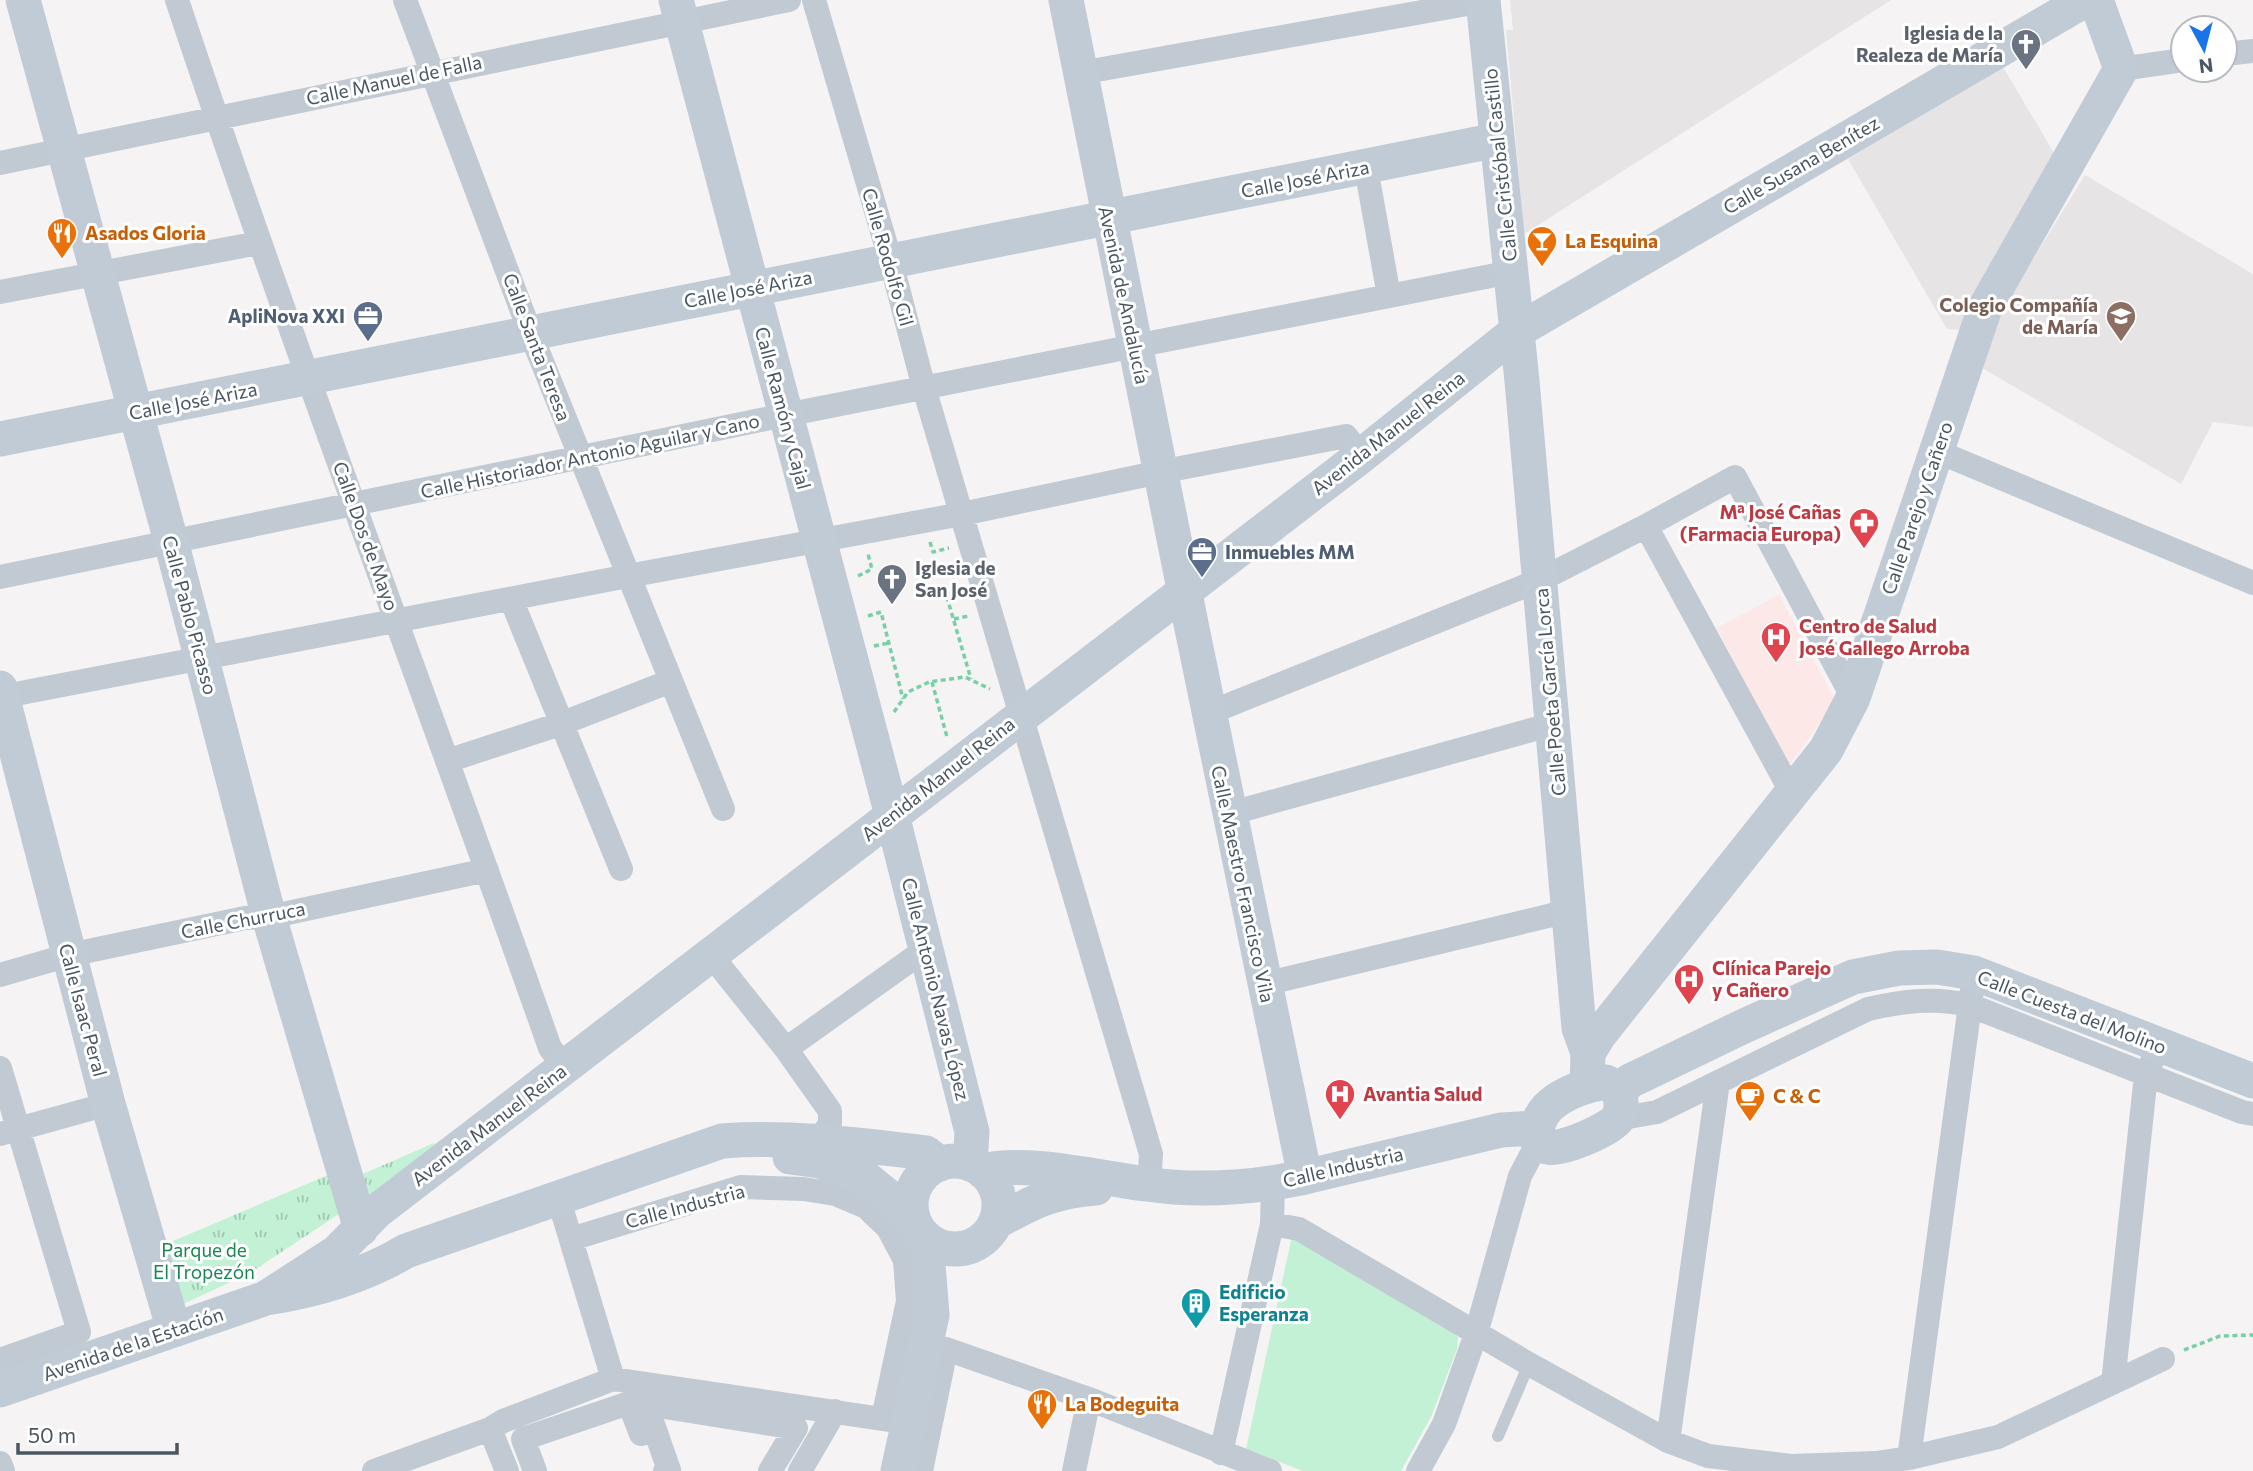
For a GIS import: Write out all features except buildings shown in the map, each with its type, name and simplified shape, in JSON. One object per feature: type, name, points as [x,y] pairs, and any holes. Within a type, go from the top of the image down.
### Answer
[{"type":"street","name":"Calle Pablo Picasso","points":[[23,0],[171,541],[269,917],[361,1228]]},
{"type":"street","name":"Calle Dos de Mayo","points":[[177,0],[259,243],[398,620],[550,1048],[565,1067]]},
{"type":"street","name":"Calle Santa Teresa","points":[[405,0],[530,332],[723,809]]},
{"type":"street","name":"Calle Manuel de Falla","points":[[0,163],[432,72],[679,11],[789,0]]},
{"type":"street","name":"Calle Rodolfo Gil","points":[[814,0],[891,262],[924,388],[1151,1154],[1149,1185]]},
{"type":"street","name":"Avenida de Andalucía","points":[[1066,0],[1108,217],[1186,589]]},
{"type":"street","name":"Calle Susana Benítez","points":[[1517,331],[2085,0]]},
{"type":"street","points":[[2096,0],[2121,69],[2169,62]]},
{"type":"street","points":[[1080,73],[1483,1]]},
{"type":"street","name":"Calle Cristóbal Castillo","points":[[1483,1],[1517,331]]},
{"type":"street","name":"Calle Ramón y Cajal","points":[[679,11],[892,815]]},
{"type":"street","name":"Calle Parejo y Cañero","points":[[1603,1087],[1599,1035],[1793,794],[1826,750],[1853,698],[1984,308],[2121,69]]},
{"type":"street","name":"Calle José Ariza","points":[[0,439],[1497,140]]},
{"type":"street","points":[[1366,167],[1388,296]]},
{"type":"street","points":[[0,292],[259,243]]},
{"type":"street","name":"Calle Historiador Antonio Aguilar y Cano","points":[[0,576],[581,459],[785,415],[1511,272]]},
{"type":"street","name":"Avenida Manuel Reina","points":[[361,1228],[377,1211],[1361,456],[1517,331]]},
{"type":"street","name":"Calle Poeta García Lorca","points":[[1517,331],[1579,1028],[1603,1087]]},
{"type":"street","points":[[1,694],[201,659],[962,514],[1346,436],[1361,456]]},
{"type":"street","points":[[1936,451],[2253,583]]},
{"type":"street","points":[[1209,713],[1540,580],[1735,477],[1853,698]]},
{"type":"street","points":[[1646,526],[1793,794]]},
{"type":"street","name":"Calle Maestro Francisco Vila","points":[[1186,589],[1228,814],[1264,984],[1289,1180]]},
{"type":"street","points":[[511,599],[621,869]]},
{"type":"street","points":[[447,761],[563,723],[671,681]]},
{"type":"street","name":"Calle Isaac Peral","points":[[1,694],[108,1104],[174,1330]]},
{"type":"street","points":[[1228,814],[1553,724]]},
{"type":"street","name":"Calle Antonio Navas López","points":[[892,815],[972,1132],[964,1166]]},
{"type":"street","name":"Calle Churruca","points":[[0,975],[69,956],[245,918],[269,917],[487,870]]},
{"type":"street","points":[[1264,984],[1569,911]]},
{"type":"street","points":[[786,1049],[926,949]]},
{"type":"street","points":[[711,955],[786,1049],[830,1111],[830,1124],[818,1141]]},
{"type":"street","name":"Calle Cuesta del Molino","points":[[1603,1087],[1630,1081],[1853,977],[1899,968],[1937,967],[1972,989],[2153,1060],[2253,1114]]},
{"type":"street","points":[[1909,1458],[1972,989]]},
{"type":"street","name":"Calle Cuesta del Molino","points":[[1603,1087],[1657,1112],[1868,1009],[1897,1002],[1947,1000],[1972,989]]},
{"type":"street","points":[[2113,1382],[2153,1060]]},
{"type":"street","name":"Calle Cuesta del Molino","points":[[2153,1060],[2253,1081]]},
{"type":"street","points":[[0,1068],[8,1132],[79,1332],[0,1360]]},
{"type":"street","points":[[1668,1441],[1718,1082]]},
{"type":"street","points":[[1418,1471],[1444,1424],[1476,1334],[1520,1176],[1542,1112],[1559,1099],[1603,1087]]},
{"type":"street","name":"Calle Industria","points":[[558,1197],[722,1141],[759,1138],[818,1141],[926,1153],[964,1166],[1001,1166],[1149,1185],[1228,1189],[1289,1180],[1501,1130],[1536,1135],[1548,1148],[1563,1146],[1606,1129],[1603,1087]]},
{"type":"street","points":[[8,1132],[108,1104]]},
{"type":"street","name":"Calle Industria","points":[[668,1161],[769,1154],[821,1161],[868,1180],[919,1227]]},
{"type":"street","points":[[898,1471],[896,1420],[935,1336],[953,1283],[985,1234],[999,1199],[990,1178],[964,1166],[929,1170],[913,1190],[911,1202],[919,1227],[935,1336],[921,1471]]},
{"type":"street","points":[[1221,1453],[1272,1224],[1289,1180]]},
{"type":"street","name":"Calle Industria","points":[[985,1234],[1042,1198],[1077,1189],[1149,1185]]},
{"type":"street","name":"Calle Industria","points":[[571,1239],[741,1187],[804,1189],[835,1194],[866,1207],[888,1228],[905,1261],[908,1301],[896,1420]]},
{"type":"street","points":[[558,1197],[622,1380]]},
{"type":"street","name":"Avenida de la Estación","points":[[0,1390],[266,1298],[299,1293],[386,1263],[405,1251],[558,1197]]},
{"type":"street","points":[[1272,1224],[1299,1229],[1529,1364],[1668,1441],[1709,1457],[1791,1466],[1876,1463],[1909,1458],[1998,1437],[2163,1359]]},
{"type":"street","points":[[919,1227],[948,1249],[961,1249],[985,1234]]},
{"type":"street","points":[[361,1228],[405,1251]]},
{"type":"street","name":"Avenida de la Estación","points":[[266,1298],[337,1252],[361,1228]]},
{"type":"street","points":[[935,1336],[1270,1471]]},
{"type":"street","points":[[374,1471],[490,1429],[503,1421],[622,1380],[896,1420]]},
{"type":"street","points":[[1074,1471],[1089,1399]]},
{"type":"street","points":[[535,1471],[523,1439],[629,1403],[660,1470],[669,1470],[646,1404],[796,1428],[770,1471]]},
{"type":"street","points":[[800,1471],[835,1411]]},
{"type":"street","points":[[490,1429],[508,1471]]},
{"type":"street","points":[[0,1463],[3,1471]]},
{"type":"lane","points":[[1498,1436],[1529,1364]]},
{"type":"lane","points":[[622,1380],[660,1470]]},
{"type":"path","points":[[925,521],[933,552],[950,548],[954,558]]},
{"type":"path","points":[[853,578],[872,569],[862,532]]},
{"type":"path","points":[[964,590],[946,594],[971,680]]},
{"type":"path","points":[[865,617],[881,612],[903,699]]},
{"type":"path","points":[[874,745],[908,692],[932,682],[965,677],[999,695],[1022,714]]},
{"type":"path","points":[[932,682],[956,765]]},
{"type":"path","points":[[2163,1359],[2220,1336],[2253,1335]]},
{"type":"shaded area","points":[[1510,0],[1891,0],[1524,234],[1506,30],[1513,30]]},
{"type":"shaded area","name":"Colegio Compañía de María","points":[[2003,67],[2060,163],[1962,330],[1947,329],[1848,159]]},
{"type":"shaded area","name":"Colegio Compañía de María","points":[[2085,175],[2253,274],[2253,427],[2213,422],[2181,484],[1982,368],[1997,318]]},
{"type":"shaded area","name":"Centro de Salud José Gallego Arroba","points":[[1779,595],[1835,700],[1788,767],[1717,628]]},
{"type":"green space","points":[[434,1143],[442,1157],[371,1210],[358,1176]]},
{"type":"green space","name":"Parque de El Tropezón","points":[[328,1175],[339,1214],[250,1273],[183,1304],[166,1244]]},
{"type":"green space","points":[[1292,1236],[1452,1329],[1458,1337],[1457,1349],[1431,1417],[1401,1471],[1303,1471],[1246,1449]]},
{"type":"place","name":"Iglesia de la Realeza de María","points":[[2026,71]]},
{"type":"place","name":"Asados Gloria","points":[[62,260]]},
{"type":"place","name":"La Esquina","points":[[1542,268]]},
{"type":"place","name":"ApliNova XXI","points":[[368,343]]},
{"type":"place","name":"Colegio Compañía de María","points":[[2121,343]]},
{"type":"place","name":"Mª José Cañas (Farmacia Europa)","points":[[1864,550]]},
{"type":"place","name":"Inmuebles MM","points":[[1202,579]]},
{"type":"place","name":"Iglesia de San José","points":[[892,606]]},
{"type":"place","name":"Centro de Salud José Gallego Arroba","points":[[1776,664]]},
{"type":"place","name":"Clínica Parejo y Cañero","points":[[1689,1006]]},
{"type":"place","name":"Avantia Salud","points":[[1340,1121]]},
{"type":"place","name":"C & C","points":[[1750,1123]]},
{"type":"place","name":"Edificio Esperanza","points":[[1196,1330]]},
{"type":"place","name":"La Bodeguita","points":[[1042,1431]]}]
